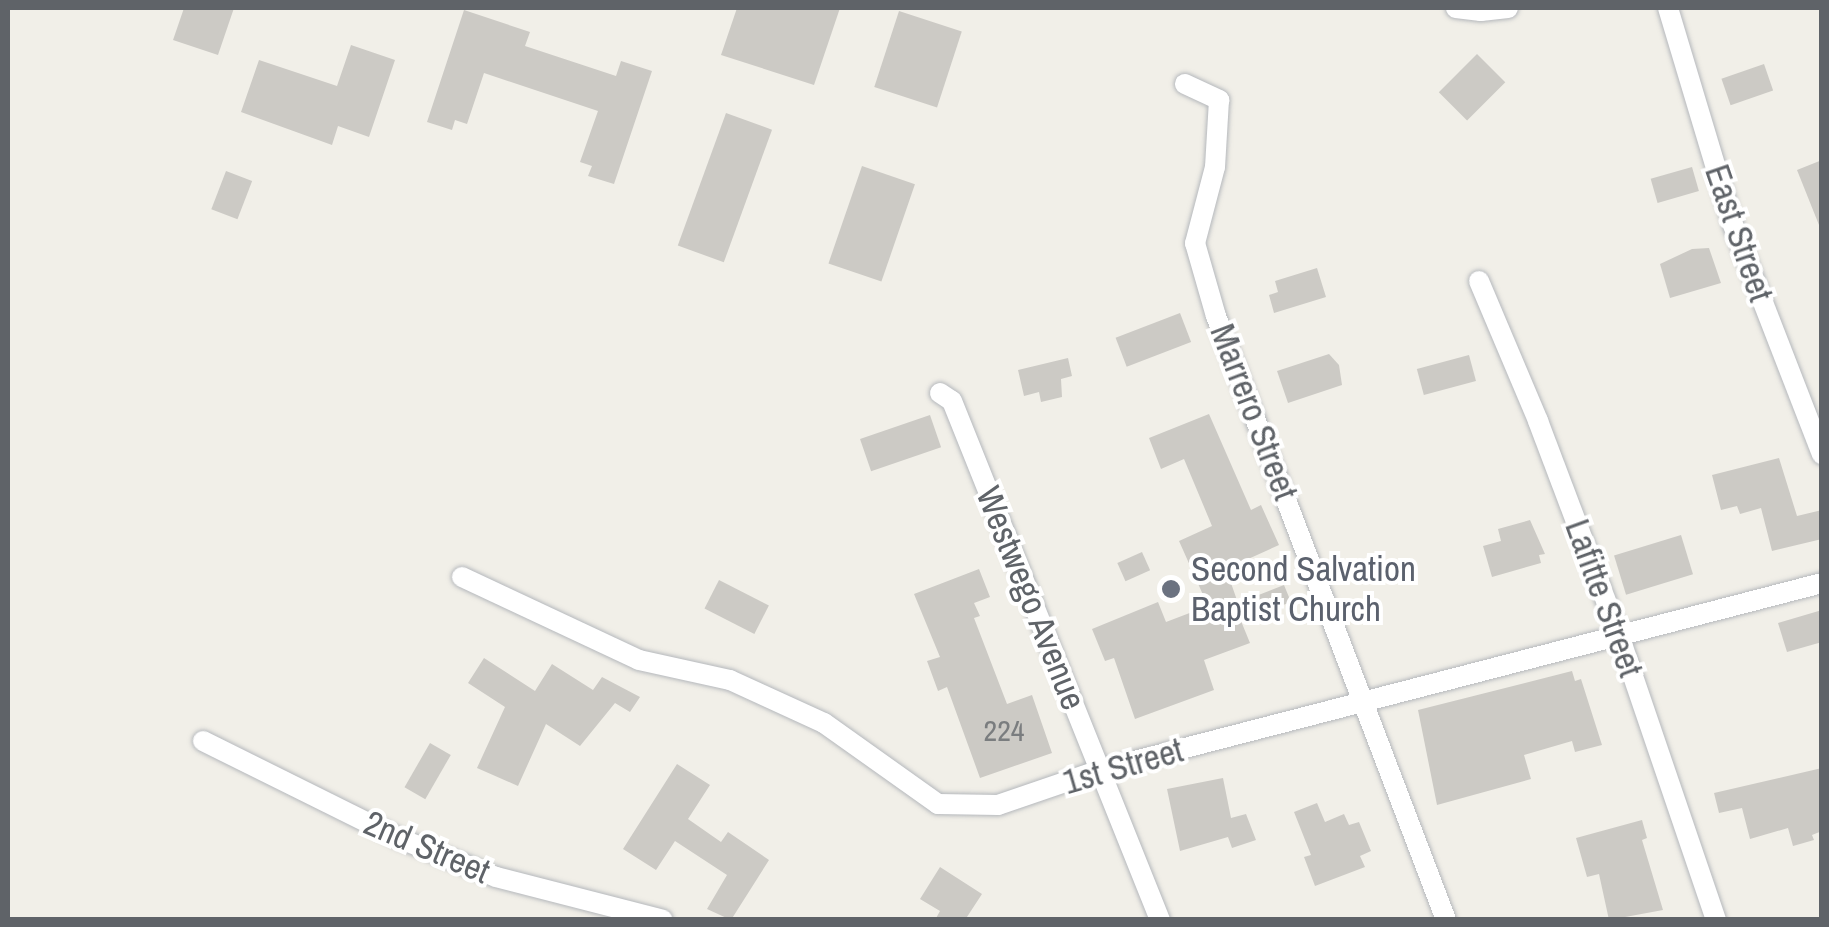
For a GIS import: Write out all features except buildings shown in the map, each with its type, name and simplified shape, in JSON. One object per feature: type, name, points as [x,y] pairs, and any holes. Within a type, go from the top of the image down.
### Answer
[{"type":"street","points":[[1456,8],[1481,12],[1508,8]]},
{"type":"street","name":"East Street","points":[[1668,8],[1733,225],[1822,454]]},
{"type":"street","name":"Marrero Street","points":[[1185,84],[1219,100],[1215,167],[1195,243],[1210,298],[1446,920]]},
{"type":"street","name":"Lafitte Street","points":[[1479,281],[1538,421],[1620,638],[1716,920]]},
{"type":"street","name":"Westwego Avenue","points":[[940,392],[952,401],[1160,920]]},
{"type":"street","name":"1st Street","points":[[462,577],[639,660],[730,680],[824,723],[938,804],[998,805],[1100,770],[1822,583]]},
{"type":"street","name":"2nd Street","points":[[204,741],[398,838],[496,877],[663,920]]},
{"type":"place","name":"Second Salvation Baptist Church","points":[[1171,589]]}]
